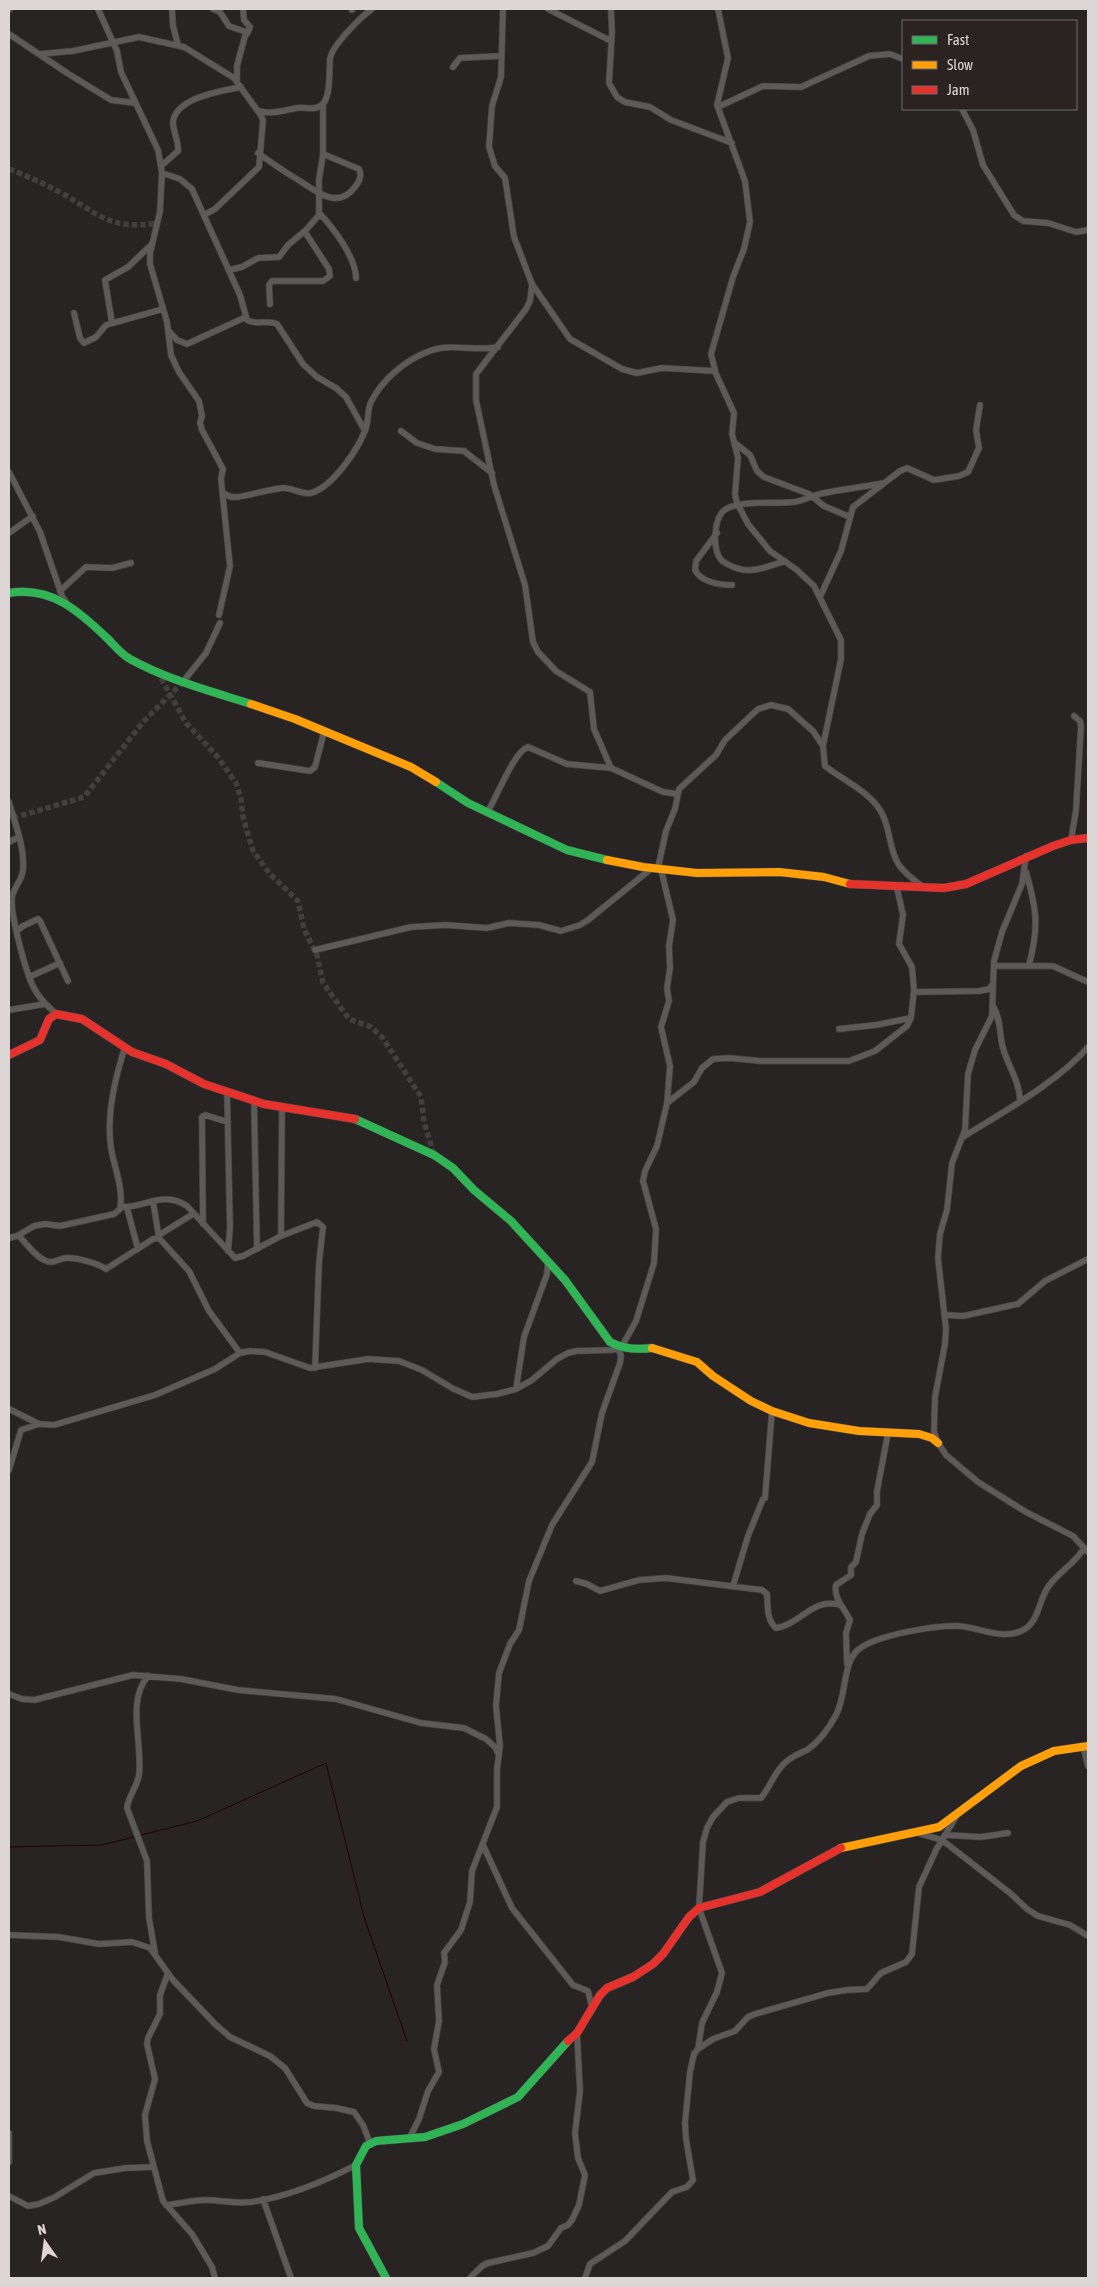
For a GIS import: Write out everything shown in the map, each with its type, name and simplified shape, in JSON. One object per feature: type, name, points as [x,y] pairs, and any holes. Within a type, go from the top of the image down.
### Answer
[{"type":"street","points":[[98,9],[114,44],[119,68],[153,139],[162,170],[160,211],[152,244],[150,264],[169,331],[168,344],[172,358],[199,401],[202,416],[201,427],[223,468],[221,479],[230,566],[219,615]]},
{"type":"street","points":[[170,9],[178,45]]},
{"type":"street","points":[[213,9],[220,12],[229,26],[244,31],[247,34]]},
{"type":"street","points":[[239,84],[237,66],[250,27],[244,20],[244,9]]},
{"type":"street","points":[[228,270],[258,258],[280,257],[288,245],[305,232],[319,213],[323,154],[323,104],[332,55],[352,26],[372,9]]},
{"type":"street","points":[[503,9],[500,56],[501,77],[492,106],[489,147],[495,166],[505,178],[514,237],[532,284],[570,339],[622,369],[637,373],[662,368],[715,371]]},
{"type":"street","points":[[548,9],[611,41]]},
{"type":"street","points":[[611,9],[609,84],[618,98],[628,103],[650,107],[671,120],[732,143]]},
{"type":"street","points":[[718,9],[728,58],[718,107],[745,181],[750,222],[744,249],[733,277],[711,350],[715,371],[733,411],[732,434],[738,469],[735,494],[738,505],[753,532],[770,551],[804,575],[820,596],[841,640],[842,651],[823,746],[825,766],[867,796],[878,807],[884,818],[898,864],[906,874],[922,886]]},
{"type":"street","points":[[9,34],[66,73],[111,100],[135,104]]},
{"type":"street","points":[[40,54],[114,44],[138,37],[178,45],[192,51],[239,84],[259,111],[262,120],[258,153],[259,165],[255,172],[215,209],[204,215]]},
{"type":"street","points":[[718,107],[762,86],[801,87],[869,56],[890,54],[902,59]]},
{"type":"street","points":[[453,67],[460,58],[500,56]]},
{"type":"street","points":[[162,170],[178,151],[174,122],[180,110],[199,97],[239,84]]},
{"type":"street","points":[[259,111],[270,112],[296,108],[314,108],[323,104]]},
{"type":"street","points":[[963,110],[973,130],[983,165],[1014,215],[1025,222],[1048,223],[1076,232],[1088,230]]},
{"type":"street","points":[[258,153],[319,194],[334,198],[346,194],[356,186],[361,172],[356,167],[323,154]]},
{"type":"street","points":[[162,170],[180,179],[188,186],[204,215],[240,295],[246,317],[250,323],[272,322],[277,324],[304,364],[317,377],[339,389],[346,397],[365,431]]},
{"type":"street","points":[[319,213],[340,238],[346,252],[355,263],[356,278]]},
{"type":"street","points":[[270,304],[271,281],[323,281],[330,276],[329,269],[305,232]]},
{"type":"street","points":[[112,323],[104,282],[128,267],[152,244]]},
{"type":"street","points":[[532,284],[530,301],[526,309],[476,374],[474,380],[476,400],[506,528],[523,577],[527,594],[530,634],[534,646],[556,671],[590,692],[594,729],[611,768]]},
{"type":"street","points":[[74,313],[82,343],[96,337],[106,325],[163,309]]},
{"type":"street","points":[[169,331],[176,340],[185,344],[246,317]]},
{"type":"street","points":[[223,492],[231,497],[282,488],[301,493],[315,491],[348,462],[365,431],[368,408],[373,398],[384,383],[407,362],[443,347],[498,347]]},
{"type":"street","points":[[820,596],[841,551],[850,517],[857,503],[907,468],[934,480],[959,476],[968,472],[979,448],[976,430],[980,405]]},
{"type":"street","points":[[401,431],[417,443],[434,449],[464,451],[492,473]]},
{"type":"street","points":[[735,443],[750,455],[757,471],[764,477],[813,496],[824,506],[850,517]]},
{"type":"street","points":[[9,472],[33,516],[60,591],[66,602],[127,656],[182,682],[278,714],[422,772],[455,796],[567,850],[588,856],[657,868],[703,873],[796,873],[833,878],[853,884],[898,888],[922,886],[944,888],[966,884],[1026,856],[1071,840],[1088,838]]},
{"type":"street","points":[[785,561],[753,571],[730,566],[719,558],[717,533],[719,516],[726,509],[738,505],[795,502],[813,496],[886,482]]},
{"type":"street","points":[[9,533],[33,516]]},
{"type":"street","points":[[717,533],[696,561],[695,570],[698,575],[710,582],[732,586]]},
{"type":"street","points":[[60,591],[86,567],[112,568],[131,563]]},
{"type":"street","points":[[9,593],[20,591],[37,592],[66,602]]},
{"type":"street","points":[[182,682],[206,653],[220,623]]},
{"type":"street","points":[[410,2137],[419,2119],[428,2091],[439,2072],[434,2049],[439,2021],[437,1985],[444,1962],[445,1948],[461,1930],[472,1894],[472,1871],[497,1807],[499,1756],[496,1706],[499,1673],[510,1644],[519,1630],[528,1581],[552,1525],[592,1462],[602,1413],[620,1363],[619,1348],[636,1321],[654,1263],[656,1229],[643,1181],[645,1171],[657,1146],[667,1103],[670,1066],[661,1028],[669,1000],[667,988],[670,963],[669,946],[673,920],[657,868],[666,831],[675,809],[677,794],[689,778],[716,755],[728,737],[758,709],[764,706],[779,707],[793,712],[813,731],[823,746]]},
{"type":"street","points":[[1071,840],[1076,810],[1081,726],[1080,721],[1074,716]]},
{"type":"street","points":[[258,763],[310,771],[315,767],[324,732]]},
{"type":"street","points":[[487,813],[524,748],[533,749],[567,764],[611,768],[663,792],[677,794]]},
{"type":"street","points":[[9,802],[19,837],[23,871],[20,883],[12,895],[12,903],[29,977],[34,990],[56,1014],[82,1019],[145,1058],[166,1064],[194,1080],[254,1101],[282,1108],[351,1117],[434,1155],[458,1172],[474,1190],[510,1221],[565,1280],[602,1333],[619,1348]]},
{"type":"street","points":[[9,842],[19,837]]},
{"type":"street","points":[[938,1443],[934,1431],[935,1397],[945,1344],[946,1315],[939,1270],[938,1248],[947,1210],[952,1163],[963,1137],[967,1118],[968,1074],[975,1050],[992,1016],[994,966],[1002,932],[1022,884],[1026,856]]},
{"type":"street","points":[[315,950],[399,929],[435,925],[487,928],[518,924],[564,930],[580,925],[588,920],[657,868]]},
{"type":"street","points":[[1025,870],[1033,897],[1036,919],[1034,944],[1028,966]]},
{"type":"street","points":[[667,1103],[694,1082],[702,1068],[713,1059],[849,1061],[875,1051],[907,1026],[912,1018],[914,992],[912,968],[899,944],[903,915],[898,888]]},
{"type":"street","points":[[18,930],[30,922],[38,919],[40,921],[68,981]]},
{"type":"street","points":[[29,977],[60,963]]},
{"type":"street","points":[[994,966],[1058,968],[1088,982]]},
{"type":"street","points":[[914,992],[979,992],[989,989],[993,984]]},
{"type":"street","points":[[9,1010],[45,1004]]},
{"type":"street","points":[[993,1006],[998,1013],[1004,1050],[1019,1089],[1020,1100]]},
{"type":"street","points":[[9,1055],[40,1040],[49,1019],[56,1014]]},
{"type":"street","points":[[839,1029],[876,1025],[912,1018]]},
{"type":"street","points":[[125,1047],[117,1075],[109,1118],[111,1149],[124,1207],[138,1249]]},
{"type":"street","points":[[963,1137],[1020,1100],[1076,1060],[1088,1047]]},
{"type":"street","points":[[1019,1089],[1027,1095]]},
{"type":"street","points":[[227,1091],[228,1251]]},
{"type":"street","points":[[254,1101],[257,1249]]},
{"type":"street","points":[[281,1236],[282,1108]]},
{"type":"street","points":[[203,1224],[202,1116],[205,1115],[228,1122]]},
{"type":"street","points":[[9,1238],[19,1236],[34,1226],[45,1224],[60,1226],[114,1214],[124,1207],[168,1199],[178,1200],[228,1251],[238,1258],[281,1236],[317,1222],[324,1228],[319,1263],[315,1368]]},
{"type":"street","points":[[152,1201],[159,1236],[192,1276],[209,1311],[240,1353]]},
{"type":"street","points":[[19,1236],[42,1260],[51,1262],[68,1258],[100,1264],[106,1270],[193,1214]]},
{"type":"street","points":[[946,1315],[963,1316],[1018,1304],[1045,1281],[1088,1259]]},
{"type":"street","points":[[516,1389],[524,1337],[547,1274],[548,1261]]},
{"type":"street","points":[[9,1470],[20,1430],[39,1424],[54,1425],[155,1395],[215,1369],[240,1353],[250,1351],[265,1352],[306,1367],[315,1368],[350,1361],[389,1360],[411,1364],[452,1388],[472,1397],[497,1394],[516,1389],[532,1380],[557,1359],[568,1353],[619,1348],[643,1350],[651,1348],[697,1362],[732,1389],[772,1411],[809,1423],[831,1428],[888,1434],[919,1434],[932,1438],[946,1454],[978,1482],[1026,1512],[1073,1536],[1086,1550],[1074,1563],[1055,1578],[1048,1588],[1032,1622],[1018,1632],[1002,1634],[959,1626],[930,1627],[869,1643],[855,1653],[848,1666]]},
{"type":"street","points":[[9,1409],[39,1424]]},
{"type":"street","points":[[733,1586],[748,1536],[764,1499],[772,1411]]},
{"type":"street","points":[[698,2049],[702,2022],[717,1992],[722,1973],[699,1908],[703,1842],[707,1828],[712,1817],[727,1802],[739,1798],[761,1798],[786,1761],[808,1749],[819,1740],[842,1703],[848,1666],[846,1633],[850,1620],[840,1605],[835,1590],[836,1586],[851,1575],[851,1567],[856,1562],[868,1519],[877,1505],[876,1491],[888,1434]]},
{"type":"street","points":[[576,1581],[600,1590],[639,1580],[666,1578],[762,1590],[767,1594],[768,1615],[776,1628],[784,1627],[823,1603],[840,1605]]},
{"type":"street","points":[[9,1694],[22,1699],[34,1700],[125,1677],[148,1676],[181,1679],[238,1690],[336,1699],[421,1723],[464,1728],[486,1739],[499,1756]]},
{"type":"street","points":[[148,1676],[137,1693],[139,1778],[127,1808],[147,1861],[148,1918],[155,1952],[168,1974],[185,1994],[230,2036],[278,2062],[291,2076],[307,2103],[314,2106],[354,2112],[363,2126],[370,2143]]},
{"type":"street","points":[[386,2278],[359,2228],[356,2165],[362,2152],[370,2143],[410,2137],[425,2137],[463,2124],[518,2097],[577,2033],[592,2007],[607,1988],[633,1978],[653,1964],[699,1908],[712,1903],[760,1892],[828,1854],[850,1845],[918,1833],[939,1827],[1021,1766],[1054,1751],[1086,1746],[1088,1766]]},
{"type":"street","points":[[585,2278],[590,2264],[625,2241],[672,2192],[687,2187],[693,2180],[685,2124],[690,2072],[694,2054],[698,2049],[713,2039],[735,2031],[748,2017],[834,1992],[847,1990],[863,1991],[870,1987],[881,1973],[906,1962],[912,1954],[917,1892],[924,1873],[956,1815]]},
{"type":"street","points":[[918,1833],[944,1837],[981,1837],[1008,1833]]},
{"type":"street","points":[[944,1837],[1027,1909],[1038,1916],[1070,1925],[1088,1936]]},
{"type":"street","points":[[483,1844],[506,1896],[520,1919],[572,1985],[588,1991],[592,2007]]},
{"type":"street","points":[[9,1935],[59,1937],[99,1944],[132,1942],[150,1948],[155,1952]]},
{"type":"street","points":[[168,1974],[160,1996],[160,2014],[150,2032],[147,2044],[154,2079],[145,2115],[146,2134],[161,2196],[166,2205],[192,2234],[212,2268],[215,2278]]},
{"type":"street","points":[[470,2278],[482,2266],[488,2263],[533,2253],[548,2246],[561,2228],[568,2225],[572,2220],[579,2205],[585,2175],[578,2158],[575,2134],[580,2091],[577,2033]]},
{"type":"street","points":[[9,2133],[9,2162]]},
{"type":"street","points":[[166,2205],[197,2200],[226,2203],[263,2199],[302,2190],[356,2165]]},
{"type":"street","points":[[9,2196],[28,2206],[38,2204],[55,2197],[94,2174],[126,2168],[154,2167]]},
{"type":"street","points":[[263,2199],[290,2278]]},
{"type":"waterway","points":[[141,1835],[197,1821],[326,1763],[364,1917],[407,2041]]},
{"type":"waterway","points":[[9,1847],[102,1845],[134,1837]]},
{"type":"tunnel","points":[[9,169],[65,195],[108,220],[129,225],[157,223]]},
{"type":"tunnel","points":[[157,671],[186,723],[217,756],[236,783],[253,851],[270,874],[298,901],[304,929],[317,955],[323,983],[349,1019],[371,1027],[382,1037],[421,1097],[424,1122],[434,1155]]},
{"type":"tunnel","points":[[13,818],[84,797],[143,722],[182,683]]},
{"type":"traffic: fast","points":[[9,593],[38,593],[51,597],[75,610],[130,659],[174,679],[251,704]]},
{"type":"traffic: fast","points":[[436,782],[468,803],[567,850],[607,860]]},
{"type":"traffic: fast","points":[[355,1119],[434,1155],[453,1168],[474,1190],[511,1221],[565,1280],[610,1342],[630,1348],[652,1348]]},
{"type":"traffic: fast","points":[[386,2278],[359,2228],[356,2165],[366,2146],[376,2141],[425,2137],[463,2124],[518,2097],[568,2041]]},
{"type":"traffic: slow","points":[[251,704],[295,719],[411,767],[436,782]]},
{"type":"traffic: slow","points":[[607,860],[643,867],[697,873],[779,872],[824,877],[850,884]]},
{"type":"traffic: slow","points":[[652,1348],[697,1362],[713,1376],[751,1401],[772,1411],[809,1423],[859,1431],[919,1434],[932,1438],[938,1443]]},
{"type":"traffic: slow","points":[[841,1848],[939,1827],[1021,1766],[1054,1751],[1088,1746]]},
{"type":"traffic: jam","points":[[850,884],[944,888],[966,884],[1053,846],[1071,840],[1088,838]]},
{"type":"traffic: jam","points":[[9,1055],[40,1040],[49,1019],[56,1014],[82,1019],[132,1052],[166,1064],[204,1084],[264,1104],[355,1119]]},
{"type":"traffic: jam","points":[[568,2041],[577,2033],[600,1995],[607,1988],[633,1977],[653,1964],[663,1954],[689,1917],[699,1908],[760,1892],[841,1848]]}]
